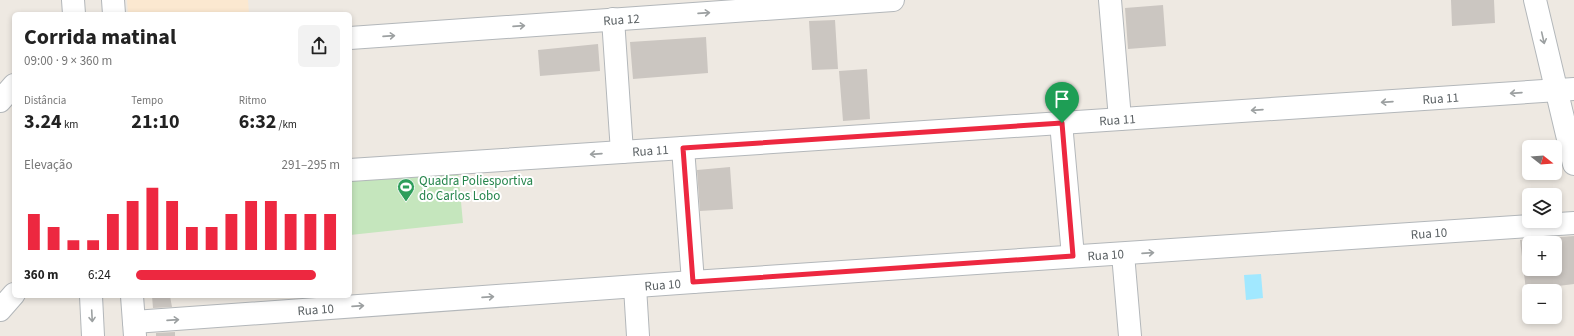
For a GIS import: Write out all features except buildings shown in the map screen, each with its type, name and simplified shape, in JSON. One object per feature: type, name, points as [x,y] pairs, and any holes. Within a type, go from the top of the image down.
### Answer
[{"type":"street","points":[[73,0],[74,12]]},
{"type":"street","points":[[113,0],[114,12]]},
{"type":"street","name":"Rua 12","points":[[352,38],[613,19],[669,8],[893,0]]},
{"type":"street","points":[[1110,0],[1120,119]]},
{"type":"street","points":[[1535,0],[1565,90],[1574,164]]},
{"type":"street","points":[[613,19],[622,152]]},
{"type":"street","points":[[0,101],[12,87]]},
{"type":"street","name":"Rua 11","points":[[352,170],[1565,90]]},
{"type":"street","points":[[1062,123],[1073,256]]},
{"type":"street","points":[[683,148],[693,282]]},
{"type":"street","name":"Rua 10","points":[[134,329],[634,286],[1574,223]]},
{"type":"street","points":[[1123,254],[1130,336]]},
{"type":"street","points":[[634,286],[638,336]]},
{"type":"street","points":[[0,310],[12,296]]},
{"type":"street","points":[[91,298],[94,336]]},
{"type":"street","points":[[132,298],[134,329]]},
{"type":"green space","name":"Quadra Poliesportiva do Carlos Lobo","points":[[458,170],[463,223],[352,235],[352,181]]},
{"type":"sand","points":[[127,0],[248,0],[249,12],[128,12]]},
{"type":"water","points":[[1261,274],[1263,298],[1246,300],[1244,275]]},
{"type":"place","name":"Quadra Poliesportiva do Carlos Lobo","points":[[406,202]]},
{"type":"route","points":[[1062,123],[1073,256],[693,282],[683,148],[1062,123]]}]
